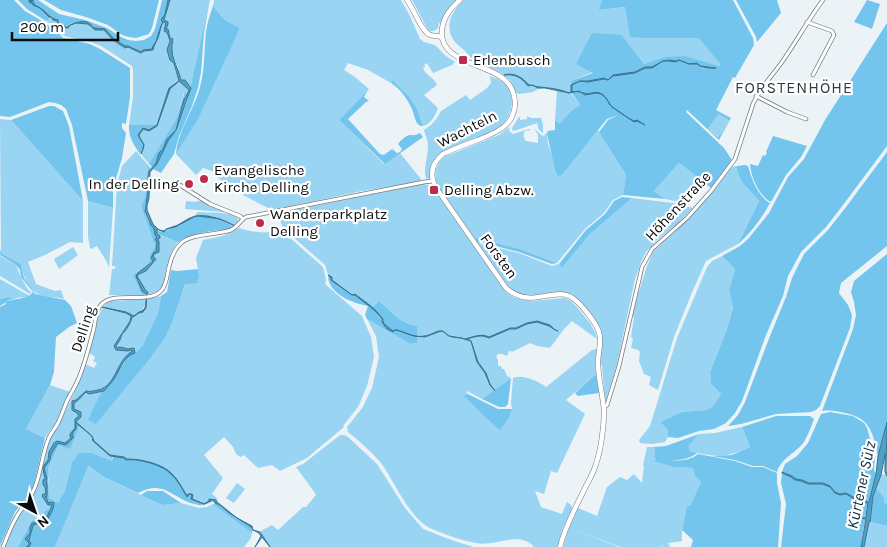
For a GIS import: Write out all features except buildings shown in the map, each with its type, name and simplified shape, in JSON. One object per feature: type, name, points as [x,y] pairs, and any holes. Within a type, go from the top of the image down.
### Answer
[{"type":"street","points":[[407,0],[414,9],[424,30],[432,36],[442,37],[443,24],[447,15],[451,8],[460,0]]},
{"type":"street","name":"Höhenstraße","points":[[633,304],[642,267],[652,249],[687,218],[711,191],[735,159],[756,96],[789,52],[823,0]]},
{"type":"street","points":[[807,22],[832,31],[834,35],[813,75]]},
{"type":"street","name":"Wachteln","points":[[433,181],[432,168],[442,154],[499,131],[511,119],[515,107],[512,88],[506,81],[492,71],[459,58],[447,47],[442,37]]},
{"type":"street","points":[[756,96],[787,112],[806,119]]},
{"type":"street","name":"Delling","points":[[2,547],[17,516],[33,493],[48,441],[82,371],[100,307],[106,301],[109,299],[147,297],[158,294],[165,285],[170,263],[178,245],[185,240],[232,230],[243,219],[433,181]]},
{"type":"street","name":"Forsten","points":[[433,181],[501,282],[510,291],[518,296],[527,298],[565,294],[579,304],[597,328],[601,342],[598,361],[604,421],[599,455],[566,526],[560,547]]},
{"type":"street","points":[[180,185],[210,204],[243,219]]},
{"type":"street","name":"Forsten","points":[[603,408],[606,406],[619,366],[633,304]]},
{"type":"shaded area","points":[[0,0],[14,0],[25,11],[59,33],[63,38],[90,44],[130,68],[130,97],[126,124],[122,123],[122,128],[126,133],[122,158],[113,189],[113,208],[88,201],[72,125],[66,109],[61,105],[49,102],[10,117],[0,116]]},
{"type":"shaded area","points":[[18,0],[38,0],[59,14],[85,20],[107,28],[128,40],[136,41],[144,40],[151,36],[155,29],[162,0],[168,0],[162,25],[152,49],[141,52],[128,46],[125,47],[105,29],[95,29],[89,23],[70,24],[66,28],[52,17],[46,21],[27,9]]},
{"type":"shaded area","points":[[44,0],[159,0],[149,34],[136,38],[122,35],[108,25],[61,10]]},
{"type":"shaded area","points":[[168,0],[170,0],[164,20],[168,22],[166,29],[168,29],[170,38],[173,39],[172,51],[181,80],[185,80],[191,88],[176,130],[184,99],[189,90],[179,81],[174,63],[170,60],[167,50],[170,41],[167,32],[164,30],[166,23],[161,20],[165,14]]},
{"type":"shaded area","points":[[170,0],[210,0],[191,88],[185,80],[181,80],[172,52],[173,39],[170,38],[170,34],[166,29],[168,24],[164,20]]},
{"type":"shaded area","points":[[214,0],[401,0],[420,39],[435,45],[455,62],[433,73],[427,63],[424,65],[424,71],[437,85],[424,95],[438,108],[436,114],[430,122],[423,126],[418,111],[392,81],[391,83],[368,70],[348,63],[344,70],[369,89],[339,120],[384,164],[400,153],[421,179],[419,182],[362,191],[272,210],[241,194],[214,175],[215,172],[203,168],[196,175],[176,154],[240,28],[225,20],[213,6]]},
{"type":"shaded area","points":[[412,0],[459,0],[442,24],[439,23],[438,28],[430,31]]},
{"type":"shaded area","points":[[464,0],[602,0],[600,10],[625,7],[643,38],[700,38],[720,64],[719,66],[664,57],[644,64],[622,35],[593,72],[571,81],[571,93],[580,105],[571,111],[560,125],[555,120],[557,90],[545,87],[533,92],[516,93],[510,80],[501,73],[475,61],[455,42],[451,36],[450,19]],"holes":[[[511,74],[518,76],[529,85],[534,86],[528,86],[514,75],[504,75]]]},
{"type":"shaded area","points":[[602,0],[733,0],[753,38],[754,45],[735,78],[733,77],[716,110],[731,118],[719,140],[687,110],[686,112],[724,148],[732,160],[711,188],[679,163],[654,191],[665,199],[623,195],[626,175],[599,132],[608,120],[618,115],[607,119],[562,175],[558,176],[547,134],[548,131],[555,130],[555,120],[560,124],[571,111],[580,105],[572,93],[571,81],[593,73],[576,64],[592,33],[622,35],[644,64],[664,57],[685,56],[719,66],[720,64],[699,38],[630,37],[625,7],[599,10]],"holes":[[[718,114],[729,120],[718,137],[708,129]]]},
{"type":"shaded area","points":[[736,0],[777,0],[781,13],[757,42],[756,37]]},
{"type":"shaded area","points":[[867,0],[880,4],[872,29],[854,22]]},
{"type":"shaded area","points":[[209,4],[198,88],[174,154],[161,173],[153,169],[176,130],[188,99]]},
{"type":"shaded area","points":[[213,6],[225,20],[240,28],[198,119],[176,154],[177,145],[202,80],[206,29]]},
{"type":"shaded area","points":[[52,18],[62,25],[89,24],[91,28],[104,30],[113,40],[125,48],[128,47],[141,53],[152,48],[158,38],[163,22],[167,23],[164,30],[167,31],[170,41],[168,50],[179,81],[189,90],[187,95],[184,93],[175,121],[149,164],[141,154],[144,147],[139,135],[143,129],[156,125],[129,125],[133,97],[132,66],[101,46],[64,36],[46,21]]},
{"type":"shaded area","points":[[77,22],[86,22],[93,27],[105,29],[114,39],[125,46],[128,46],[141,52],[152,49],[154,45],[153,50],[141,53],[128,47],[125,48],[113,40],[104,30],[95,30],[88,24],[73,24]]},
{"type":"shaded area","points":[[887,23],[887,146],[826,227],[801,252],[788,276],[783,296],[766,335],[742,401],[735,413],[726,423],[714,429],[699,431],[678,438],[668,437],[668,430],[661,423],[662,421],[682,412],[707,410],[714,405],[721,394],[711,384],[710,372],[727,329],[733,307],[729,290],[735,269],[722,256],[748,239],[769,213],[788,177],[804,159],[825,120]]},
{"type":"shaded area","points":[[663,61],[652,68],[645,68],[635,73],[613,76],[608,80],[613,75],[635,72],[645,67],[652,67]]},
{"type":"shaded area","points":[[511,74],[518,76],[531,85],[528,86],[518,77],[504,75]]},
{"type":"shaded area","points":[[490,76],[500,80],[507,87],[512,99],[510,113],[496,130],[442,153],[430,178],[426,179],[428,142],[424,130],[431,125],[441,111],[466,95],[470,100],[487,88],[491,83]]},
{"type":"shaded area","points":[[604,78],[608,80],[588,82],[580,81]]},
{"type":"shaded area","points":[[392,80],[409,97],[418,111],[423,126],[418,124],[408,102],[401,91],[391,83]]},
{"type":"shaded area","points":[[179,81],[170,89],[157,126],[149,131],[143,129],[139,135],[141,140],[138,135],[143,128],[149,130],[157,125],[169,88]]},
{"type":"shaded area","points":[[533,86],[559,90],[569,93],[538,88]]},
{"type":"shaded area","points":[[368,90],[364,97],[369,101],[348,119],[380,154],[384,155],[392,149],[397,153],[400,152],[402,149],[398,144],[403,138],[408,136],[420,133],[423,137],[385,164],[339,120]]},
{"type":"shaded area","points":[[185,92],[187,95],[184,99],[176,130],[167,139],[156,163],[152,167],[149,164],[175,121]]},
{"type":"shaded area","points":[[49,106],[54,106],[63,111],[69,126],[83,201],[11,120]]},
{"type":"shaded area","points":[[718,113],[729,119],[719,137],[708,129]]},
{"type":"shaded area","points":[[527,116],[541,118],[543,133],[539,130],[537,123],[514,131],[512,130],[519,117],[520,120],[527,119]]},
{"type":"shaded area","points":[[0,119],[11,120],[83,201],[83,243],[70,242],[28,262],[36,284],[55,291],[61,290],[64,299],[41,295],[33,291],[26,280],[21,264],[1,253]]},
{"type":"shaded area","points":[[129,125],[157,125],[149,130],[143,129],[138,135],[144,145],[140,154],[130,137]]},
{"type":"shaded area","points":[[510,127],[509,131],[513,134],[529,129],[531,130],[525,131],[524,138],[526,141],[538,143],[538,135],[534,128],[544,136],[548,131],[549,147],[562,175],[598,130],[626,175],[623,195],[613,200],[604,213],[585,229],[557,263],[520,249],[478,239],[481,244],[519,253],[552,266],[559,264],[562,268],[590,234],[632,198],[673,203],[693,208],[657,240],[646,252],[641,262],[635,279],[617,364],[606,400],[600,362],[600,332],[574,297],[523,296],[510,290],[439,190],[436,181],[436,168],[444,157],[499,135]]},
{"type":"shaded area","points":[[176,130],[168,141],[157,164],[150,172],[147,210],[153,224],[159,230],[157,229],[157,234],[160,238],[158,239],[159,252],[154,254],[153,257],[156,259],[146,271],[137,276],[148,292],[147,295],[142,291],[136,276],[153,261],[151,258],[154,252],[156,252],[157,242],[155,239],[157,237],[145,211],[149,171],[156,163],[167,139]]},
{"type":"shaded area","points":[[773,136],[807,146],[801,157],[786,175],[771,202],[756,186],[750,164],[758,166],[763,155],[765,156],[767,153]]},
{"type":"shaded area","points":[[136,151],[148,165],[145,197],[141,206],[155,246],[150,255],[149,263],[133,275],[142,295],[109,295],[112,269],[115,269],[115,266],[112,266],[117,184],[122,166]]},
{"type":"shaded area","points":[[887,152],[887,246],[841,283],[839,293],[848,305],[852,315],[850,328],[820,406],[811,412],[776,414],[728,426],[738,415],[745,402],[792,278],[804,254],[828,230]]},
{"type":"shaded area","points":[[679,163],[704,183],[685,203],[665,199],[654,191]]},
{"type":"shaded area","points":[[148,165],[150,168],[145,210],[148,221],[155,229],[155,235],[158,237],[156,252],[151,258],[153,260],[138,273],[137,280],[142,291],[146,294],[142,295],[133,275],[149,263],[150,255],[155,246],[141,206],[145,197]]},
{"type":"shaded area","points":[[748,166],[759,192],[770,203],[756,225],[738,244],[759,201],[741,181],[736,167],[732,167]]},
{"type":"shaded area","points":[[732,167],[736,167],[741,181],[759,201],[738,244],[706,261],[674,337],[658,390],[649,385],[651,377],[644,374],[639,361],[640,352],[631,348],[634,317],[632,314],[647,266],[653,252],[675,232]]},
{"type":"shaded area","points":[[424,184],[432,186],[506,292],[515,298],[532,301],[564,298],[571,301],[590,323],[595,332],[597,339],[572,321],[550,348],[530,343],[512,352],[509,351],[507,356],[498,354],[496,357],[498,366],[501,366],[507,376],[511,378],[482,399],[467,391],[468,394],[465,396],[490,422],[512,409],[513,378],[534,380],[546,387],[592,350],[597,349],[595,361],[596,374],[566,400],[585,414],[557,473],[551,471],[544,494],[535,491],[541,507],[562,514],[567,502],[572,506],[557,547],[534,547],[528,542],[514,539],[483,544],[476,543],[432,529],[417,518],[410,509],[381,463],[348,432],[347,427],[363,407],[372,388],[379,357],[376,336],[367,319],[410,344],[417,343],[417,326],[400,319],[379,301],[372,308],[368,303],[355,294],[352,295],[332,280],[332,277],[328,275],[325,265],[292,236],[280,221],[284,212]]},
{"type":"shaded area","points":[[622,197],[632,198],[590,234],[562,268],[559,264],[586,230],[605,214],[614,201]]},
{"type":"shaded area","points":[[201,200],[224,212],[185,209],[186,201],[195,202]]},
{"type":"shaded area","points":[[88,201],[113,208],[109,268],[97,246],[90,248],[88,237]]},
{"type":"shaded area","points":[[198,212],[229,214],[238,218],[238,222],[235,226],[215,218],[194,216]]},
{"type":"shaded area","points":[[198,216],[220,219],[234,227],[197,234],[178,242],[157,234],[156,228],[158,231],[164,232]]},
{"type":"shaded area","points":[[198,216],[168,229],[189,218]]},
{"type":"shaded area","points":[[239,228],[260,232],[271,232],[280,229],[323,267],[325,284],[362,316],[371,337],[374,357],[367,386],[358,407],[344,427],[307,458],[280,471],[272,465],[258,468],[244,455],[241,457],[236,454],[233,447],[224,437],[204,455],[223,478],[212,494],[218,499],[204,504],[187,496],[168,470],[148,461],[112,456],[112,461],[92,453],[79,453],[72,462],[65,490],[58,503],[49,498],[49,478],[44,471],[46,495],[52,504],[50,511],[48,509],[31,522],[18,547],[4,547],[18,517],[38,485],[49,440],[79,383],[85,364],[94,368],[97,363],[93,361],[95,357],[89,353],[98,316],[102,310],[111,301],[147,299],[142,311],[134,316],[131,315],[130,320],[114,346],[116,350],[133,350],[133,352],[123,360],[108,384],[98,390],[86,391],[76,400],[72,401],[72,410],[80,417],[80,412],[74,409],[74,403],[86,392],[101,392],[89,420],[135,375],[165,338],[173,321],[185,284],[199,276],[196,258],[203,240],[226,235]]},
{"type":"shaded area","points":[[158,235],[178,242],[166,268],[163,285],[156,292],[147,294],[137,276],[146,271],[155,260],[153,257],[160,236]]},
{"type":"shaded area","points":[[475,238],[520,249],[557,263],[552,264],[519,252],[476,241]]},
{"type":"shaded area","points":[[73,247],[78,255],[59,269],[54,259]]},
{"type":"shaded area","points":[[0,249],[1,253],[21,264],[24,278],[35,294],[65,300],[71,306],[77,323],[56,337],[54,372],[50,385],[26,429],[45,438],[34,484],[31,492],[15,512],[0,546],[0,307],[6,304],[5,302],[0,306],[0,299],[8,297],[15,298],[28,295],[29,296],[33,292],[21,277],[20,270],[16,265],[0,255]]},
{"type":"shaded area","points":[[887,254],[887,422],[878,456],[872,434],[866,423],[854,415],[822,411],[853,329],[856,315],[851,292],[854,281]]},
{"type":"shaded area","points":[[0,256],[16,265],[27,288],[31,292],[30,294],[0,276]]},
{"type":"shaded area","points":[[722,256],[735,269],[729,290],[733,306],[727,329],[710,372],[711,384],[721,394],[714,405],[707,410],[682,412],[662,421],[661,423],[668,430],[668,437],[665,442],[640,443],[639,440],[650,426],[677,338],[707,267],[712,261]]},
{"type":"shaded area","points":[[198,269],[197,283],[185,284],[173,321],[165,338],[152,356],[96,424],[88,420],[101,392],[117,375],[126,358],[143,345],[158,313],[161,296],[167,292],[171,270]]},
{"type":"shaded area","points":[[328,275],[331,280],[352,295],[368,303],[370,308],[379,301],[400,319],[417,326],[417,343],[410,344],[367,319],[365,315],[368,306],[348,300],[336,292],[329,282]]},
{"type":"shaded area","points":[[0,279],[28,295],[0,299]]},
{"type":"shaded area","points":[[355,294],[380,316],[355,295],[352,295]]},
{"type":"shaded area","points":[[147,296],[146,308],[143,312],[132,317],[126,330],[116,346],[117,348],[134,348],[135,353],[126,359],[114,378],[104,391],[89,394],[86,392],[74,403],[74,409],[81,412],[81,417],[76,422],[92,436],[76,423],[76,429],[72,436],[74,437],[66,445],[58,443],[51,454],[50,460],[44,468],[47,479],[47,497],[45,497],[48,503],[54,503],[53,509],[48,519],[33,525],[29,541],[31,543],[29,547],[26,547],[29,543],[25,539],[30,533],[32,523],[47,517],[52,505],[48,505],[42,496],[46,494],[43,485],[43,480],[45,479],[43,469],[54,443],[57,441],[65,443],[71,438],[70,434],[75,428],[75,419],[79,416],[72,410],[72,401],[76,400],[86,391],[104,388],[113,378],[123,360],[133,351],[116,350],[114,346],[130,321],[131,316],[102,307],[126,312],[134,316],[145,308]]},
{"type":"shaded area","points":[[161,296],[158,313],[143,345],[135,353],[133,348],[128,350],[120,347],[117,348],[116,346],[132,316],[143,312],[146,308],[147,299]]},
{"type":"shaded area","points":[[383,320],[384,324],[393,331],[395,330],[393,332],[387,329],[382,322]]},
{"type":"shaded area","points":[[537,321],[550,325],[555,330],[537,322],[516,329],[510,329],[489,338],[480,336],[467,339],[471,341],[460,338],[465,339],[480,335],[489,337],[510,328],[516,328]]},
{"type":"shaded area","points":[[441,331],[425,337],[418,336],[428,335]]},
{"type":"shaded area","points":[[471,341],[478,362],[486,373],[495,391],[490,385],[485,373],[477,362]]},
{"type":"shaded area","points":[[596,374],[599,393],[578,396],[575,393]]},
{"type":"shaded area","points":[[511,378],[508,404],[505,407],[499,407],[482,399]]},
{"type":"shaded area","points":[[50,385],[70,392],[55,424],[45,438],[26,429]]},
{"type":"shaded area","points":[[468,394],[498,409],[512,409],[500,430],[464,396]]},
{"type":"shaded area","points":[[830,412],[853,416],[864,423],[875,456],[874,470],[876,474],[869,502],[858,501],[869,503],[861,547],[781,547],[786,504],[781,483],[782,473],[808,484],[822,484],[830,487],[835,493],[840,495],[846,494],[857,501],[846,493],[840,494],[835,492],[830,486],[823,483],[809,483],[782,472],[785,464],[797,456],[808,443],[821,414]]},
{"type":"shaded area","points":[[776,416],[810,416],[814,419],[804,442],[785,459],[777,472],[763,466],[753,466],[735,460],[712,456],[732,455],[750,447],[742,427]]},
{"type":"shaded area","points":[[887,422],[887,476],[885,472],[885,454],[881,475],[873,496],[870,522],[864,547],[861,547],[866,519],[861,518],[860,514],[862,518],[866,518],[868,503],[858,502],[846,494],[840,495],[835,493],[830,487],[822,484],[808,484],[795,480],[782,472],[809,483],[823,483],[830,486],[835,492],[840,494],[846,493],[858,501],[869,502]]},
{"type":"shaded area","points":[[76,423],[79,426],[70,449],[58,445],[48,468],[49,498],[58,503],[65,490],[72,462],[79,453],[92,453],[112,461],[113,456],[126,460],[156,464],[171,473],[187,497],[189,494],[192,495],[191,498],[204,504],[211,502],[210,500],[214,501],[205,505],[190,503],[170,492],[156,488],[138,493],[104,477],[88,466],[55,547],[29,547],[33,525],[47,518],[54,503],[48,503],[44,496],[47,497],[47,479],[44,468],[58,442],[66,445],[74,438],[72,436],[76,429]]},
{"type":"shaded area","points":[[742,427],[750,447],[737,452],[719,456],[706,455],[690,451],[687,446],[699,434],[715,433]]},
{"type":"shaded area","points":[[699,434],[688,446],[690,451],[697,453],[679,460],[688,459],[698,454],[735,461],[752,467],[763,467],[777,473],[781,503],[778,547],[691,547],[693,540],[682,530],[687,506],[690,506],[701,482],[695,476],[693,468],[673,467],[655,461],[655,449],[653,447],[666,446]]},
{"type":"shaded area","points":[[340,435],[348,437],[377,464],[405,508],[423,529],[474,547],[270,547],[260,532],[272,525],[278,530],[303,507],[306,507],[316,495],[296,467],[303,464]]},
{"type":"shaded area","points":[[92,436],[94,441],[110,455],[150,462],[162,467],[176,478],[187,496],[189,494],[187,497],[176,479],[162,468],[143,461],[126,460],[110,456],[93,441]]},
{"type":"shaded area","points":[[647,447],[655,449],[654,457],[657,458],[656,462],[673,467],[693,468],[695,476],[701,482],[690,506],[687,506],[682,530],[682,541],[668,543],[670,547],[662,547],[663,544],[661,547],[621,547],[569,528],[578,508],[597,516],[607,487],[620,477],[627,480],[634,474],[642,483]]},
{"type":"shaded area","points":[[87,466],[104,477],[162,505],[181,503],[199,508],[215,503],[215,506],[252,533],[251,538],[244,547],[55,547]]},
{"type":"shaded area","points":[[885,474],[887,476],[887,504],[884,504],[884,497],[876,488],[881,475]]},
{"type":"shaded area","points":[[237,483],[245,489],[234,503],[226,498]]},
{"type":"shaded area","points":[[876,488],[884,497],[884,503],[887,504],[887,526],[870,522],[873,496]]},
{"type":"shaded area","points":[[147,491],[163,491],[181,503],[162,505],[141,495]]},
{"type":"shaded area","points":[[209,499],[216,500],[236,517],[213,500],[204,504]]},
{"type":"shaded area","points":[[215,503],[251,527],[252,533],[215,506]]},
{"type":"shaded area","points":[[48,509],[50,511],[47,517],[32,523],[29,545],[18,547],[31,522]]},
{"type":"shaded area","points":[[869,522],[887,526],[887,547],[864,547]]},
{"type":"shaded area","points":[[569,528],[619,547],[563,547]]},
{"type":"shaded area","points":[[254,530],[260,532],[270,547],[262,537],[255,547],[261,536]]},
{"type":"place","name":"Erlenbusch","points":[[463,60]]},
{"type":"place","name":"Evangelische Kirche Delling","points":[[204,179]]},
{"type":"place","name":"In der Delling","points":[[189,184]]},
{"type":"place","name":"Delling Abzw.","points":[[434,190]]},
{"type":"place","name":"Wanderparkplatz Delling","points":[[260,223]]},
{"type":"district","name":"FORSTENHÖHE","points":[[794,87]]},
{"type":"water label","name":"Kürtener Sülz","points":[[861,485]]}]
